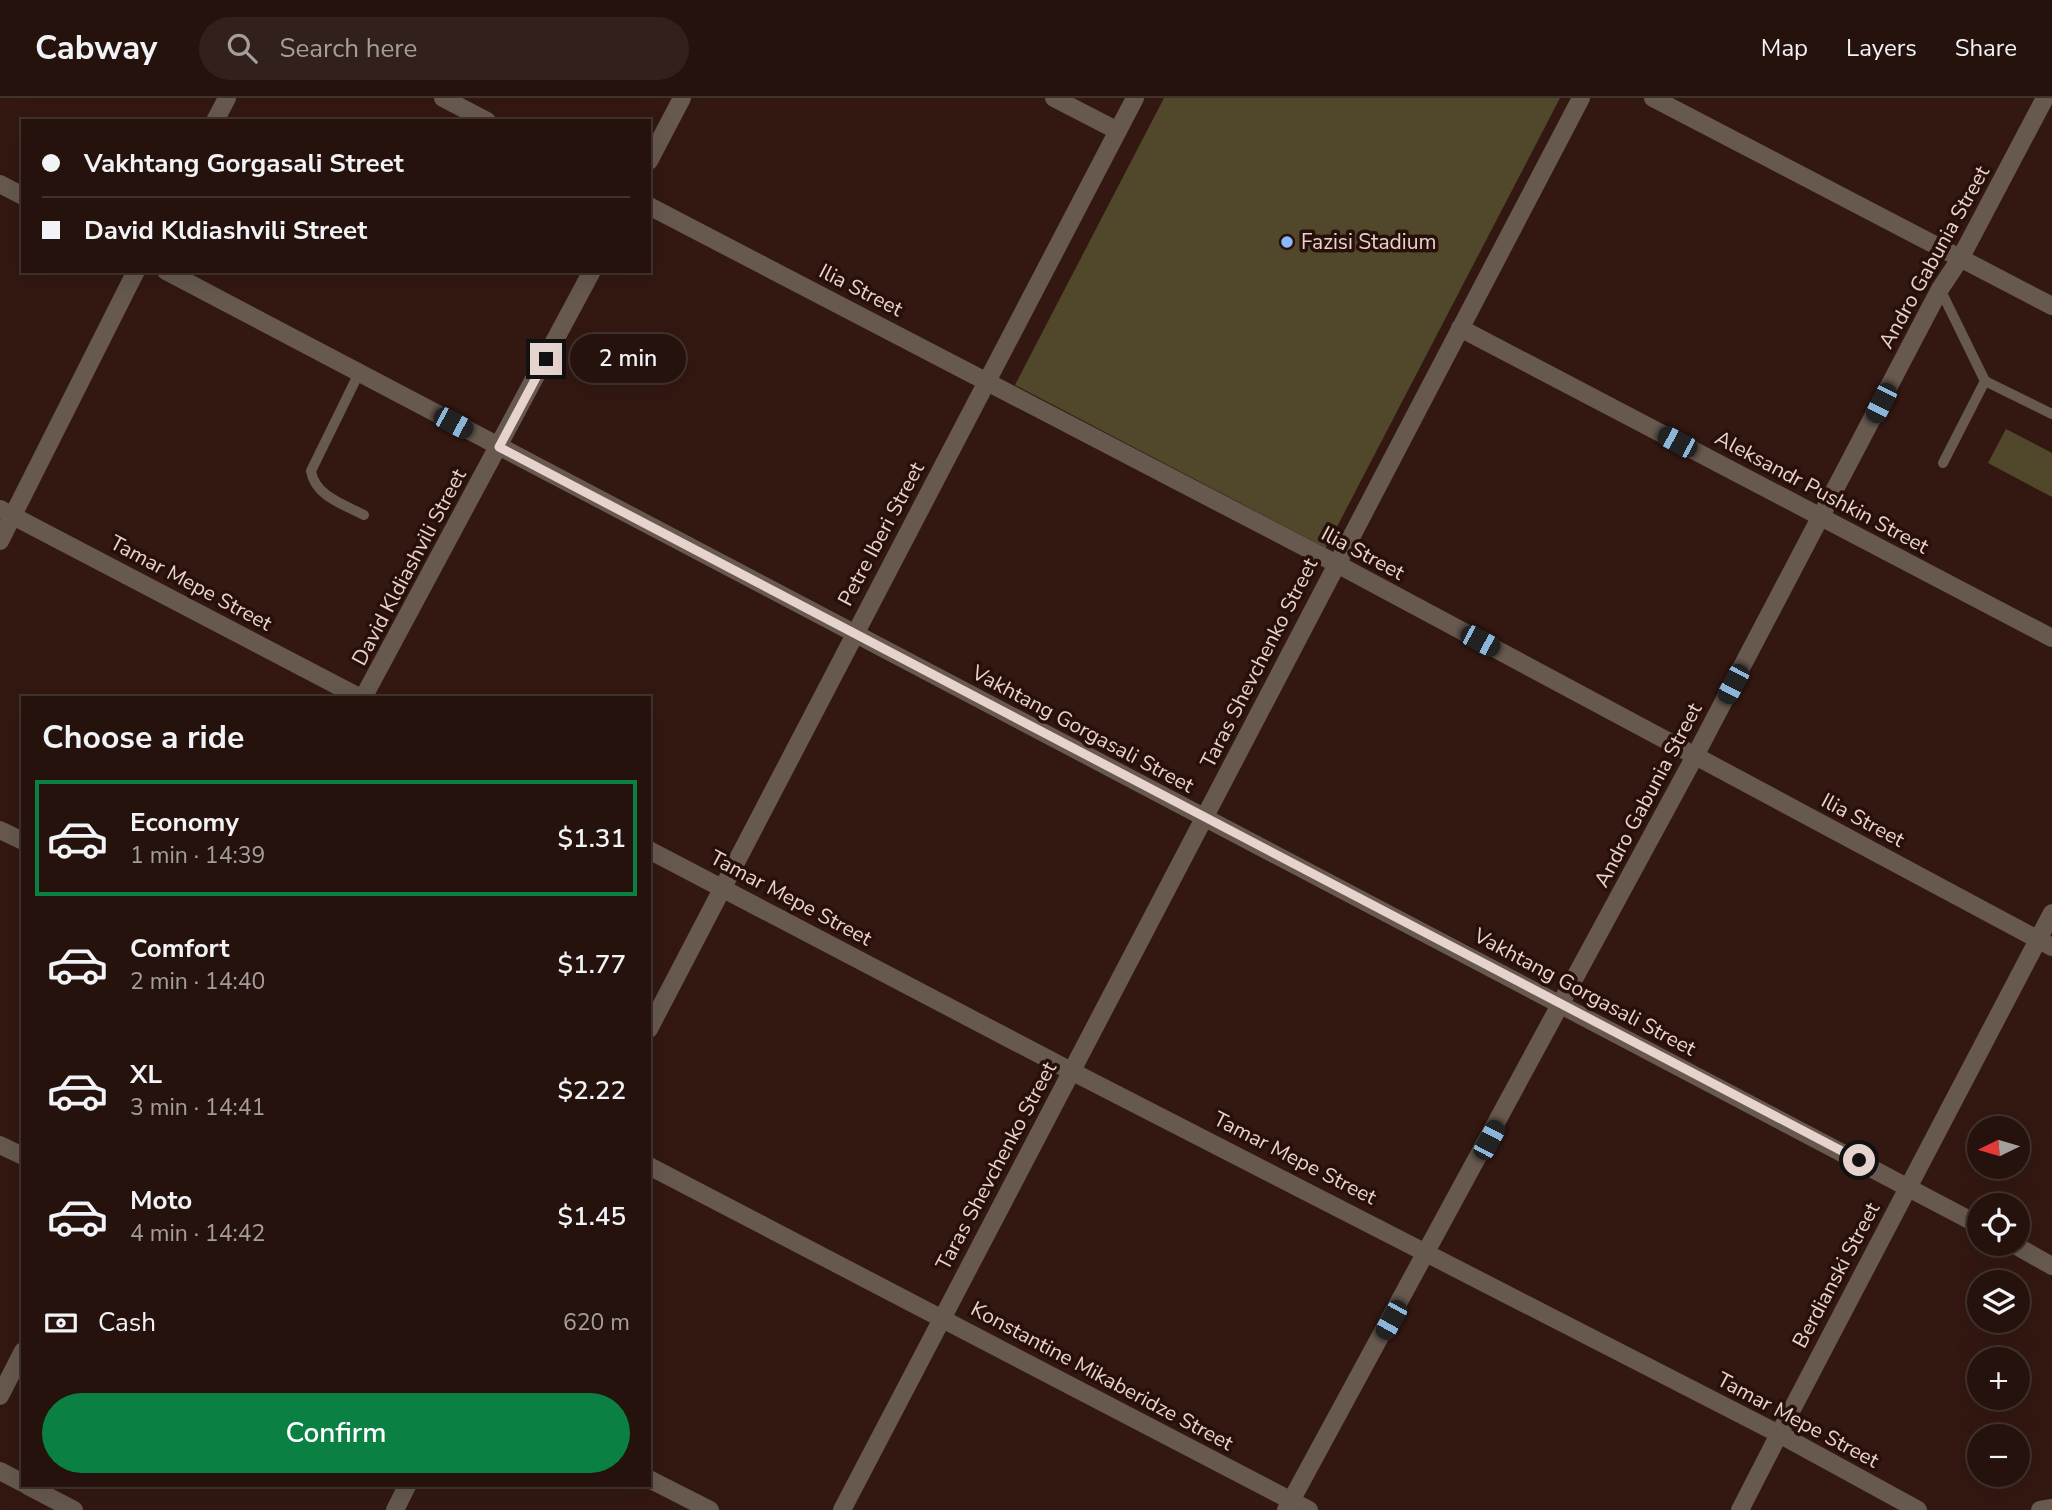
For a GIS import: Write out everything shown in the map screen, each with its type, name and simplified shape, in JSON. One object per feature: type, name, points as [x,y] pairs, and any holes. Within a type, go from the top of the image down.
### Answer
[{"type":"street","points":[[216,119],[227,98]]},
{"type":"street","points":[[443,98],[483,119]]},
{"type":"street","points":[[651,157],[682,98]]},
{"type":"street","points":[[1054,98],[1118,131]]},
{"type":"street","name":"Petre Iberi Street","points":[[651,1025],[1135,98]]},
{"type":"street","name":"Taras Shevchenko Street","points":[[842,1510],[1581,98]]},
{"type":"street","points":[[1653,98],[2052,306]]},
{"type":"street","name":"Andro Gabunia Street","points":[[1288,1505],[1429,1252],[1695,756],[1940,289],[1960,259],[2045,98]]},
{"type":"street","points":[[0,184],[21,195]]},
{"type":"street","name":"Ilia Street","points":[[651,207],[1337,564],[2045,944]]},
{"type":"street","points":[[0,541],[6,512],[135,273]]},
{"type":"street","name":"Vakhtang Gorgasali Street","points":[[170,273],[1909,1186],[1967,1219]]},
{"type":"street","name":"David Kldiashvili Street","points":[[363,696],[591,273]]},
{"type":"street","name":"Aleksandr Pushkin Street","points":[[1460,328],[2052,638]]},
{"type":"street","name":"Tamar Mepe Street","points":[[6,512],[358,696]]},
{"type":"street","points":[[0,830],[21,840]]},
{"type":"street","name":"Tamar Mepe Street","points":[[651,851],[1072,1071],[1779,1434],[1918,1510]]},
{"type":"street","name":"Berdianski Street","points":[[1740,1510],[1909,1186],[2045,944],[2052,913]]},
{"type":"street","points":[[0,1145],[21,1155]]},
{"type":"street","name":"Konstantine Mikaberidze Street","points":[[651,1167],[942,1318],[1288,1505],[1309,1510]]},
{"type":"street","points":[[2030,1254],[2052,1266]]},
{"type":"street","points":[[0,1396],[21,1355]]},
{"type":"street","points":[[0,1471],[21,1482]]},
{"type":"street","points":[[651,1480],[710,1510]]},
{"type":"street","points":[[30,1487],[74,1510]]},
{"type":"street","points":[[395,1510],[406,1487]]},
{"type":"street","points":[[2040,1510],[2052,1507]]},
{"type":"lane","points":[[1940,289],[1985,381],[2052,414]]},
{"type":"lane","points":[[359,373],[311,471],[313,483],[321,491],[364,515]]},
{"type":"lane","points":[[1943,463],[1985,381]]},
{"type":"shaded area","name":"Fazisi Stadium","points":[[1164,98],[1560,98],[1326,548],[1015,385]]},
{"type":"shaded area","points":[[2006,429],[2052,453],[2052,497],[1988,463]]},
{"type":"place","name":"Fazisi Stadium","points":[[1287,242]]},
{"type":"route","points":[[546,359],[499,447],[1859,1160]]}]
